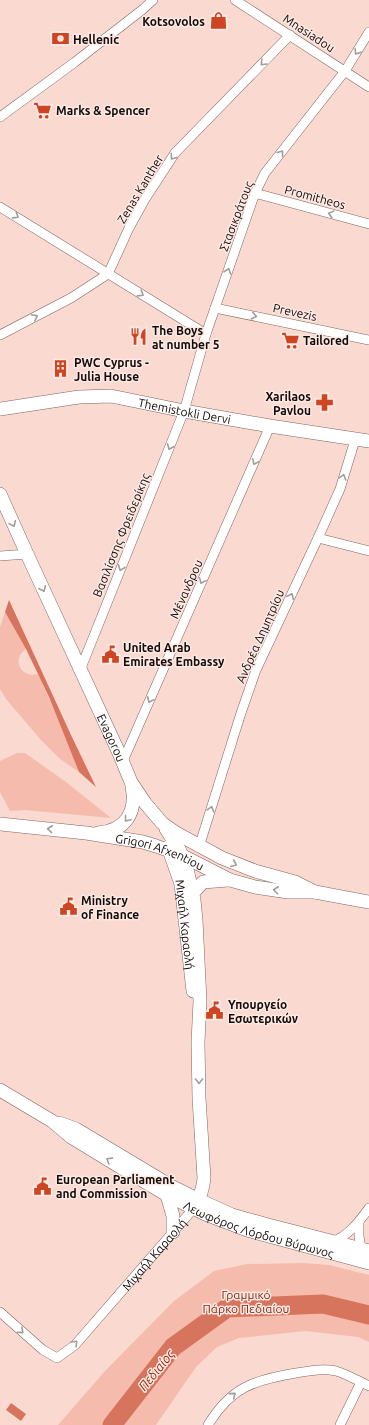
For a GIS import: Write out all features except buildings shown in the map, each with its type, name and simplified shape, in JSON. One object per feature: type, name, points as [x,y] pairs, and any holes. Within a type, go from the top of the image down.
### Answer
[{"type":"street","points":[[0,117],[81,57],[153,0]]},
{"type":"street","name":"Mnasiadou","points":[[235,0],[369,87]]},
{"type":"street","name":"Στασικράτους","points":[[184,411],[206,334],[255,193],[265,173],[345,71],[369,32]]},
{"type":"street","name":"Zenas Kanther","points":[[108,274],[129,228],[145,199],[175,153],[290,35]]},
{"type":"street","name":"Promitheos","points":[[255,193],[369,224]]},
{"type":"street","points":[[0,207],[206,334]]},
{"type":"street","points":[[0,335],[71,298],[108,274]]},
{"type":"street","name":"Prevezis","points":[[215,308],[369,340]]},
{"type":"street","name":"Themistokli Dervi","points":[[3,410],[80,397],[111,396],[184,411],[355,440],[369,441]]},
{"type":"street","name":"Βασιλίσσης Φρειδερίκης","points":[[81,668],[184,411]]},
{"type":"street","name":"Μένανδρου","points":[[123,761],[270,426]]},
{"type":"street","name":"Ανδρέα Δημητρίου","points":[[199,846],[256,670],[340,489],[355,440]]},
{"type":"street","name":"Evagorou","points":[[0,494],[81,668],[131,782],[138,793],[162,823],[199,846],[239,866],[255,872],[285,879],[315,892]]},
{"type":"street","points":[[318,538],[369,551]]},
{"type":"street","points":[[0,556],[27,554]]},
{"type":"street","points":[[86,833],[108,831],[121,825],[127,820],[131,814],[133,806],[131,782]]},
{"type":"street","name":"Μιχαήλ Καραολή","points":[[0,1312],[43,1350],[57,1358],[74,1345],[173,1232],[196,1204],[204,1188],[199,1098],[198,1042],[181,884],[170,851],[146,815],[138,793]]},
{"type":"street","name":"Μιχαήλ Καραολή","points":[[162,823],[182,856],[193,893],[200,977],[200,1023],[198,1042]]},
{"type":"street","name":"Grigori Afxentiou","points":[[0,824],[86,833],[143,842],[182,856],[225,877],[255,887],[270,890],[315,892]]},
{"type":"street","points":[[199,846],[198,852],[202,859],[225,877]]},
{"type":"street","points":[[193,893],[203,882],[225,877]]},
{"type":"street","points":[[315,892],[369,902]]},
{"type":"street","name":"Λεωφόρος Λόρδου Βύρωνος","points":[[0,1090],[52,1120],[76,1129],[171,1186],[196,1204],[229,1224],[369,1263]]},
{"type":"street","name":"Λεωφόρος Λόρδου Βύρωνος","points":[[52,1120],[72,1137],[167,1195],[232,1215],[365,1250]]},
{"type":"street","points":[[167,1195],[173,1216],[173,1232]]},
{"type":"street","points":[[332,1242],[340,1238],[358,1223],[369,1208]]},
{"type":"street","points":[[358,1223],[359,1236],[365,1250]]},
{"type":"street","points":[[208,1425],[216,1412],[236,1392],[261,1380],[309,1371],[326,1370],[344,1374],[365,1384],[340,1425]]},
{"type":"green space","points":[[5,612],[26,649],[19,658],[20,667],[27,674],[38,674],[65,734],[79,772],[60,759],[41,740],[6,699],[0,689],[0,627]]},
{"type":"green space","points":[[17,753],[25,753],[66,782],[111,818],[25,810],[10,811],[0,792],[0,761]]},
{"type":"green space","name":"Γραμμικό Πάρκο Πεδιαίου","points":[[303,1263],[329,1265],[369,1275],[369,1342],[358,1337],[305,1331],[239,1338],[217,1347],[196,1367],[156,1425],[58,1425],[105,1371],[174,1301],[214,1271],[247,1264]]},
{"type":"shaded area","points":[[9,600],[96,787],[79,772],[49,697],[26,649],[5,612]]},
{"type":"shaded area","points":[[11,1403],[26,1414],[21,1421],[6,1410]]},
{"type":"waterway","name":"Πεδιαίος","points":[[112,1425],[173,1347],[227,1308],[323,1304],[369,1315]]},
{"type":"place","name":"Kotsovolos","points":[[218,21]]},
{"type":"place","name":"Hellenic","points":[[60,39]]},
{"type":"place","name":"Marks & Spencer","points":[[43,110]]},
{"type":"place","name":"The Boys at number 5","points":[[139,337]]},
{"type":"place","name":"Tailored","points":[[290,340]]},
{"type":"place","name":"PWC Cyprus - Julia House","points":[[61,369]]},
{"type":"place","name":"Xarilaos Pavlou","points":[[324,403]]},
{"type":"place","name":"United Arab Emirates Embassy","points":[[110,654]]},
{"type":"place","name":"Ministry of Finance","points":[[68,907]]},
{"type":"place","name":"Υπουργείο Εσωτερικών","points":[[215,1011]]},
{"type":"place","name":"European Parliament and Commission","points":[[43,1186]]}]
